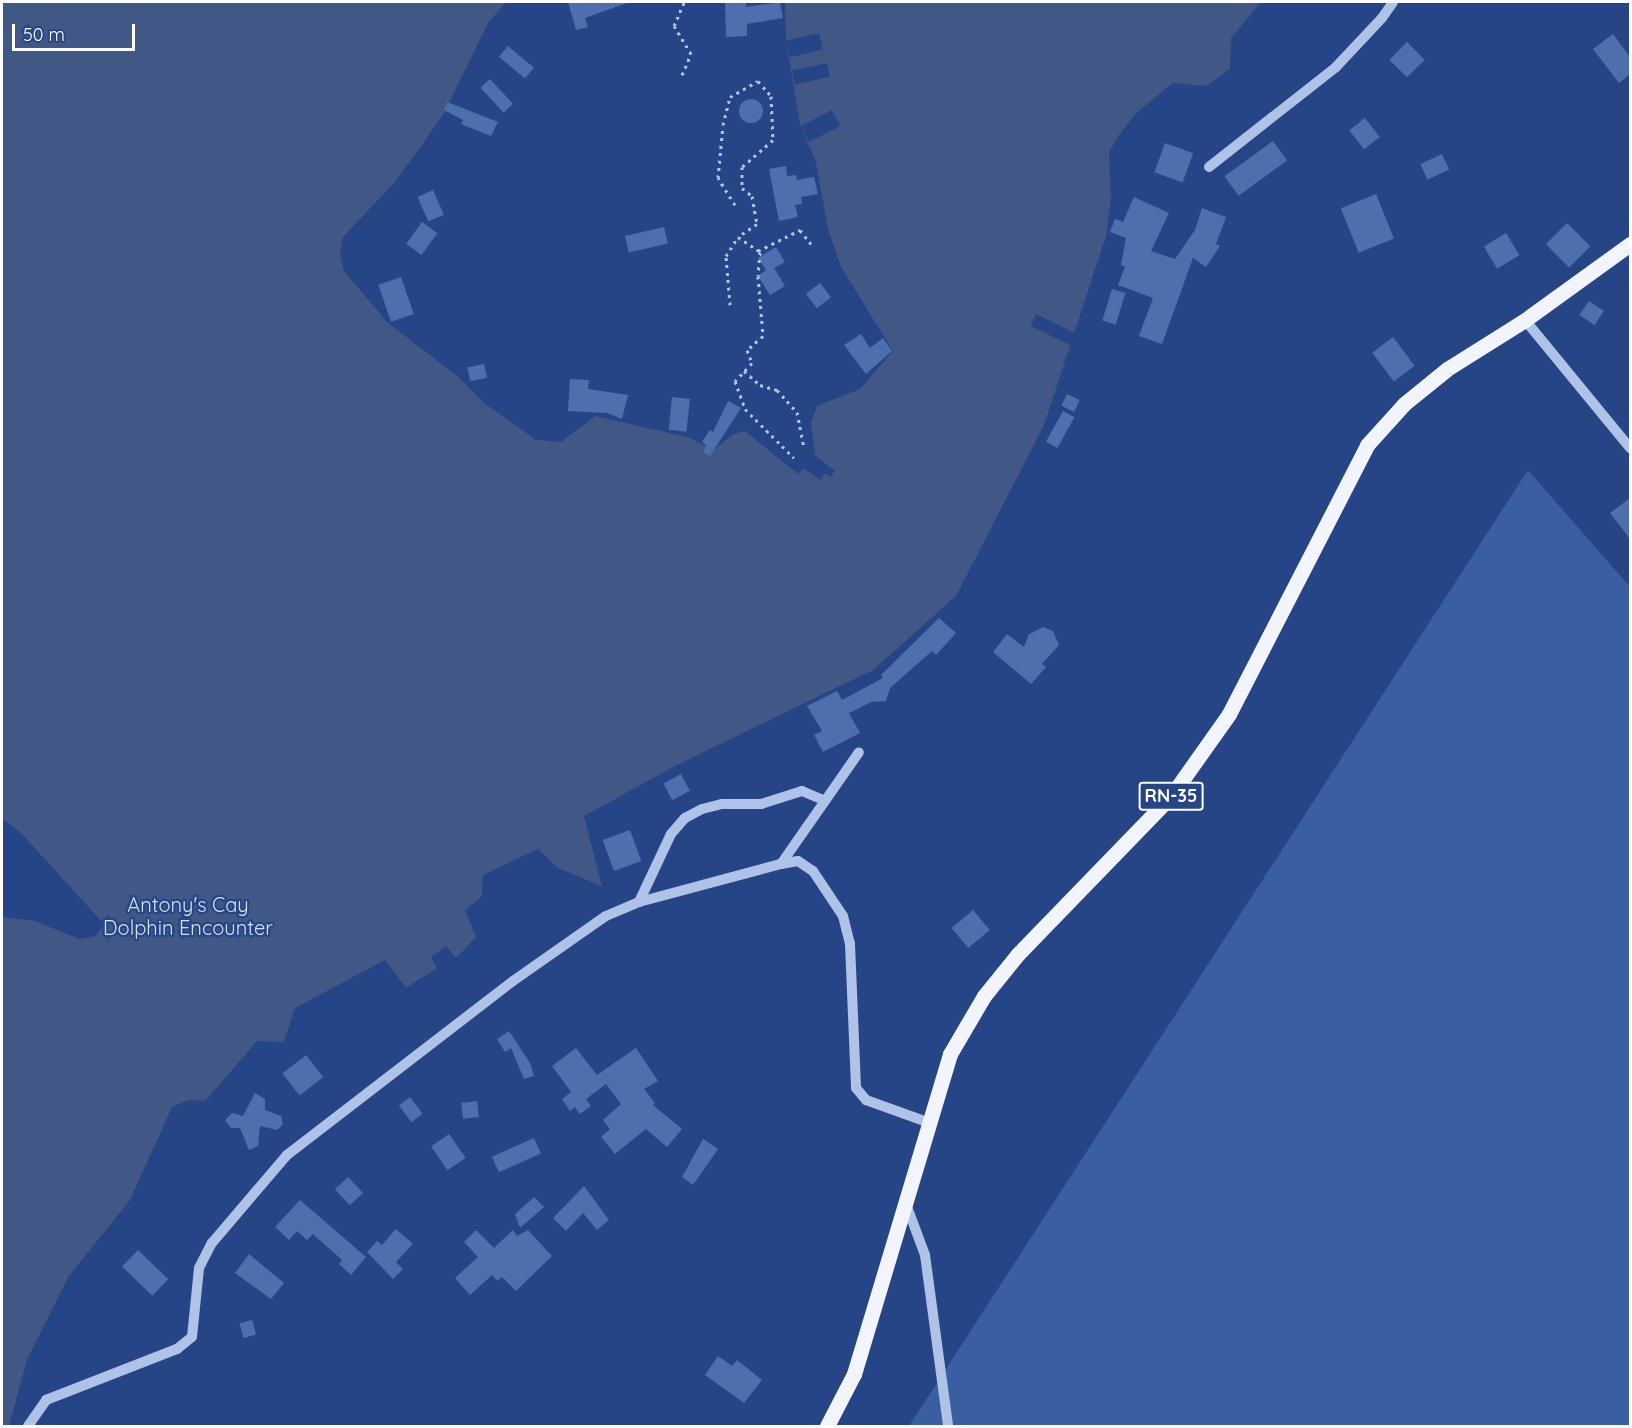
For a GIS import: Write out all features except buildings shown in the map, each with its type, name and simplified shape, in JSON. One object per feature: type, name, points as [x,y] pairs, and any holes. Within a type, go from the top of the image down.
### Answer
[{"type":"main road","name":"RN-35","points":[[827,1426],[854,1374],[950,1054],[984,996],[1018,954],[1171,796],[1229,714],[1367,445],[1404,404],[1447,369],[1525,320],[1630,244]]},
{"type":"street","points":[[1209,167],[1336,67],[1383,18],[1394,2]]},
{"type":"street","points":[[1525,320],[1630,448]]},
{"type":"street","points":[[781,864],[859,752]]},
{"type":"street","points":[[639,902],[670,834],[685,818],[702,809],[722,804],[761,804],[802,791],[825,801]]},
{"type":"street","points":[[28,1426],[46,1400],[177,1349],[185,1343],[192,1336],[199,1268],[212,1243],[287,1155],[513,981],[606,916],[639,902],[781,864],[798,861],[813,871],[843,916],[850,944],[856,1088],[866,1100],[930,1123]]},
{"type":"street","points":[[906,1204],[925,1255],[948,1426]]},
{"type":"path","points":[[682,75],[691,54],[674,26],[684,2]]},
{"type":"path","points":[[730,304],[726,256],[738,237],[757,224],[752,196],[742,188],[742,167],[772,140],[771,96],[758,81],[729,97],[723,125],[718,178],[735,205]]},
{"type":"path","points":[[758,251],[800,230],[812,244]]},
{"type":"path","points":[[738,237],[758,251]]},
{"type":"path","points":[[758,251],[763,336],[747,350],[752,363],[735,381],[745,408],[794,458]]},
{"type":"path","points":[[744,371],[760,385],[777,390],[797,412],[804,447]]},
{"type":"shaded area","points":[[2,2],[506,2],[488,23],[443,115],[396,181],[343,237],[340,254],[344,271],[388,323],[456,375],[484,403],[536,440],[561,442],[595,416],[691,438],[713,451],[733,434],[745,431],[798,474],[815,455],[811,423],[817,406],[860,389],[893,351],[841,267],[828,229],[816,162],[800,125],[786,41],[785,2],[1261,2],[1231,38],[1230,69],[1207,86],[1173,83],[1136,113],[1118,136],[1109,153],[1111,199],[1106,236],[1044,425],[956,596],[873,670],[675,766],[584,816],[602,886],[558,868],[538,849],[483,875],[482,896],[465,910],[476,937],[456,958],[446,946],[431,957],[437,968],[406,988],[385,960],[295,1008],[284,1042],[257,1041],[205,1101],[189,1100],[172,1107],[130,1200],[68,1277],[27,1359],[9,1426],[2,1426],[2,917],[35,921],[79,939],[96,936],[104,924],[21,833],[2,818]]},
{"type":"shaded area","points":[[1528,470],[1630,587],[1630,1426],[909,1426]]},
{"type":"pier","points":[[819,33],[823,50],[790,57],[786,41]]},
{"type":"pier","points":[[827,63],[830,77],[795,84],[792,70]]},
{"type":"pier","points":[[832,110],[840,126],[809,142],[801,126]]},
{"type":"pier","points":[[1036,314],[1077,334],[1072,346],[1030,326]]},
{"type":"pier","points":[[812,453],[835,471],[830,477],[825,473],[820,480],[803,468]]},
{"type":"park label","name":"Antony's Cay Dolphin Encounter","points":[[188,916]]}]
